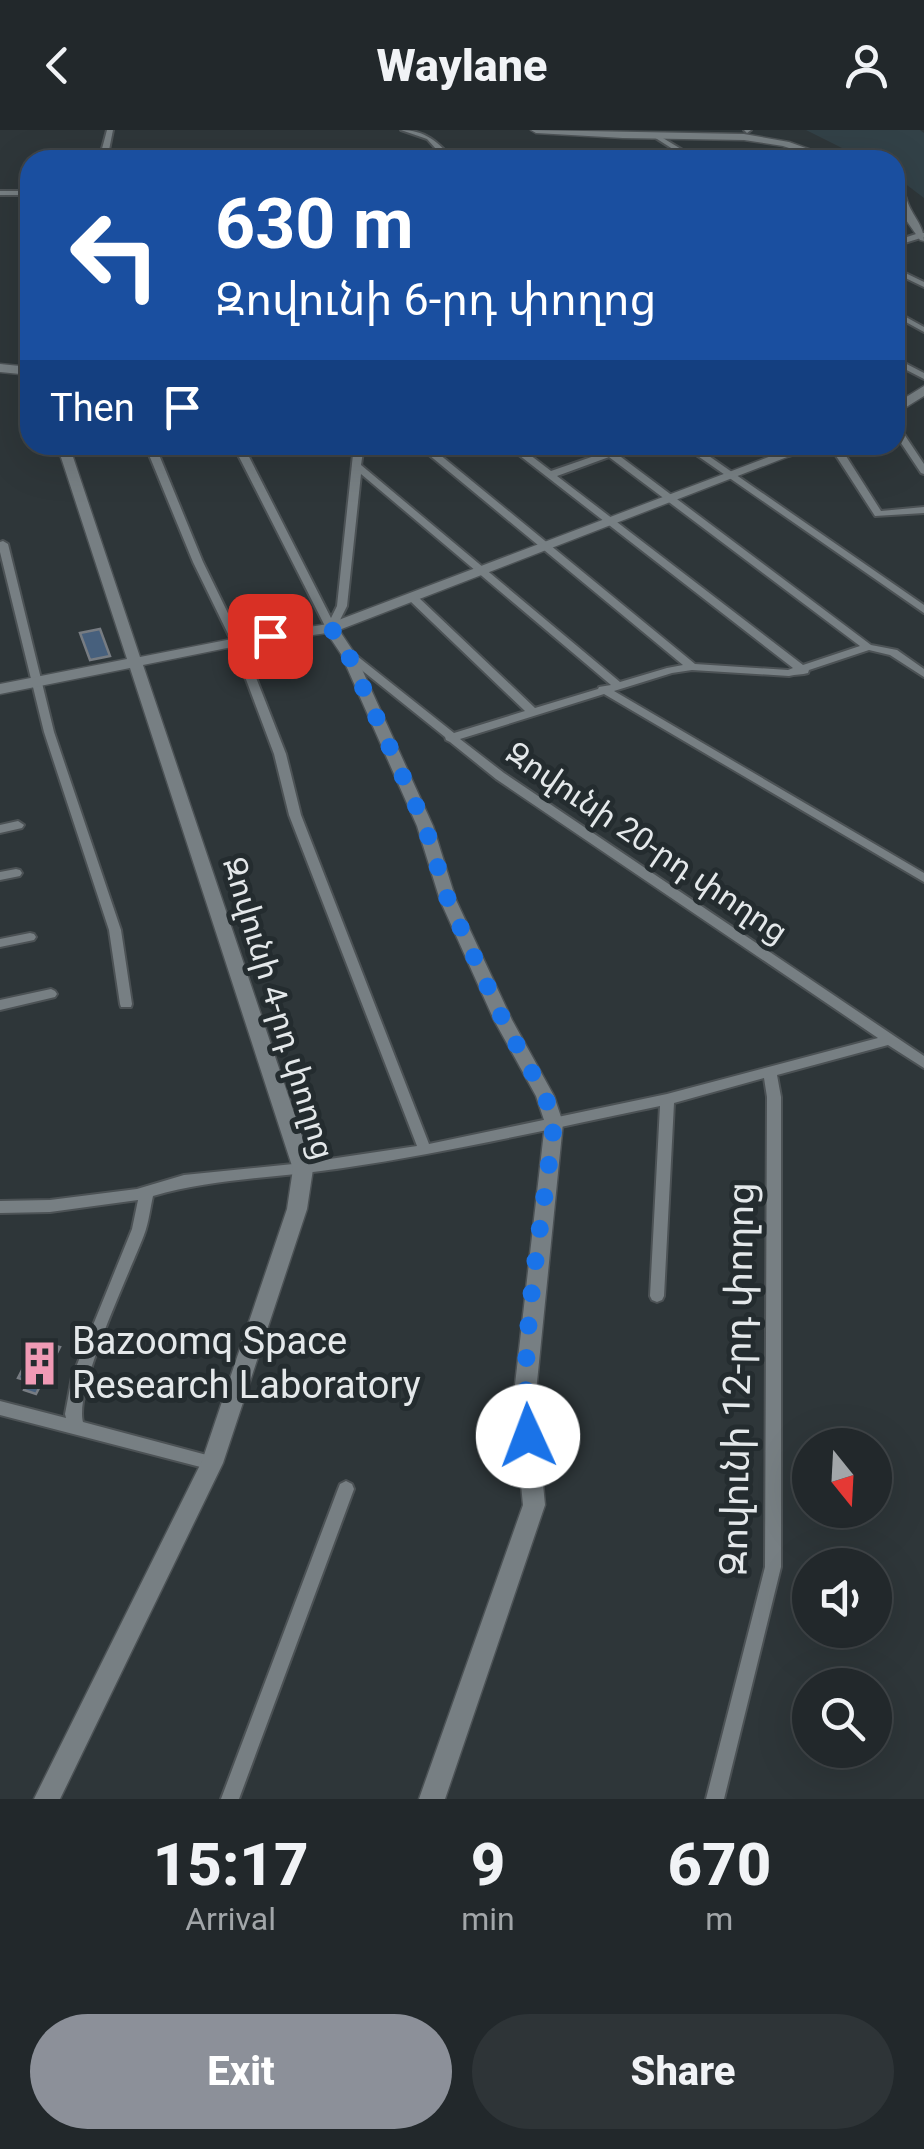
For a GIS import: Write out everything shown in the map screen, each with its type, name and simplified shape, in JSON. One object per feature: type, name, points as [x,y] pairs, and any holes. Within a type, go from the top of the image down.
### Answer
[{"type":"street","points":[[404,130],[429,138],[440,150]]},
{"type":"street","points":[[536,130],[656,136],[747,131],[791,140],[812,150]]},
{"type":"street","points":[[656,136],[678,150]]},
{"type":"street","points":[[905,211],[923,237]]},
{"type":"street","points":[[905,442],[924,471]]},
{"type":"street","name":"Զովունի 4-րդ փողոց","points":[[48,1799],[212,1463],[297,1210],[303,1169],[65,455]]},
{"type":"street","points":[[154,455],[198,562],[237,642],[280,754],[296,815],[425,1150]]},
{"type":"street","points":[[243,455],[348,654],[425,826],[448,900],[503,1020],[545,1096],[554,1123],[524,1402],[534,1506],[432,1799]]},
{"type":"street","points":[[331,628],[342,606],[358,455]]},
{"type":"street","points":[[434,455],[692,667]]},
{"type":"street","points":[[523,455],[804,671]]},
{"type":"street","points":[[550,475],[608,455]]},
{"type":"street","points":[[612,455],[868,646],[893,652],[924,674]]},
{"type":"street","points":[[701,455],[924,610]]},
{"type":"street","points":[[0,689],[237,642],[331,628],[788,455]]},
{"type":"street","points":[[840,455],[878,514],[924,510]]},
{"type":"street","points":[[356,465],[484,572],[609,687],[924,878]]},
{"type":"street","points":[[3,544],[36,682],[115,930],[126,1004]]},
{"type":"street","points":[[413,598],[533,713]]},
{"type":"street","points":[[450,738],[609,687],[692,667],[761,674],[804,671],[868,646]]},
{"type":"street","name":"Զովունի 20-րդ փողոց","points":[[348,654],[450,738],[605,850],[924,1063]]},
{"type":"street","points":[[0,829],[18,825]]},
{"type":"street","points":[[0,876],[16,873]]},
{"type":"street","points":[[0,943],[30,936]]},
{"type":"street","points":[[0,1005],[51,994]]},
{"type":"street","points":[[0,1207],[50,1206],[147,1192],[184,1181],[303,1169],[425,1150],[667,1100],[890,1040]]},
{"type":"street","name":"Զովունի 12-րդ փողոց","points":[[715,1799],[773,1567],[774,1134],[770,1074]]},
{"type":"street","points":[[656,1296],[667,1100]]},
{"type":"street","points":[[76,1428],[73,1414],[80,1377],[139,1228],[147,1192]]},
{"type":"street","points":[[0,1408],[212,1463]]},
{"type":"street","points":[[230,1799],[346,1489]]},
{"type":"shaded area","points":[[806,130],[920,130],[924,133],[924,198],[905,184],[905,150],[846,150]]},
{"type":"building","points":[[100,629],[110,656],[90,660],[80,633]]},
{"type":"building","name":"Bazoomq Space Research Laboratory","points":[[37,1341],[60,1347],[36,1394],[24,1390],[28,1381],[18,1378]]},
{"type":"place","name":"Bazoomq Space Research Laboratory","points":[[39,1363]]},
{"type":"route","points":[[270,636],[331,628],[348,654],[425,826],[448,900],[503,1020],[545,1096],[554,1123],[528,1352],[524,1402],[528,1436]]}]
